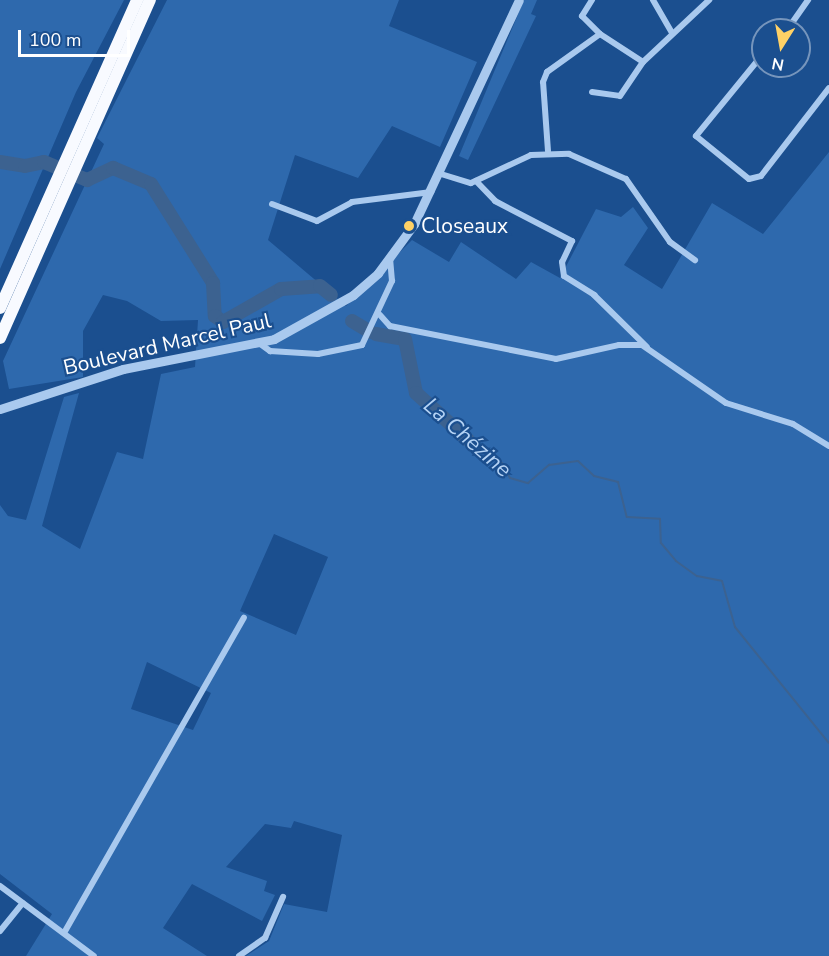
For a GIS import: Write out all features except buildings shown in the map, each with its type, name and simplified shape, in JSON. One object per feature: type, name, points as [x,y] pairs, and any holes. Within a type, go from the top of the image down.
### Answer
[{"type":"highway","points":[[0,308],[76,131],[137,0]]},
{"type":"highway","points":[[0,338],[150,0]]},
{"type":"street","name":"Boulevard Marcel Paul","points":[[0,409],[123,369],[259,343],[336,308],[390,259],[432,192],[519,0]]},
{"type":"street","points":[[592,0],[582,16],[600,34],[643,62]]},
{"type":"street","points":[[653,0],[673,34]]},
{"type":"street","points":[[592,92],[620,96],[643,62],[709,0]]},
{"type":"street","points":[[795,18],[808,0]]},
{"type":"street","points":[[548,152],[543,82],[547,72],[600,34]]},
{"type":"street","points":[[751,69],[696,136],[748,179],[761,176],[829,88]]},
{"type":"street","points":[[441,174],[464,183],[476,181],[548,152],[569,154],[626,179],[670,242],[695,260]]},
{"type":"street","points":[[476,181],[495,201],[572,241],[562,262],[564,276],[594,295],[649,348],[726,403],[793,424],[829,446]]},
{"type":"street","points":[[272,204],[316,221],[352,202],[432,192]]},
{"type":"street","points":[[259,343],[270,351],[344,353],[370,337],[392,281],[390,259]]},
{"type":"street","points":[[380,315],[390,326],[556,359],[619,345],[649,348]]},
{"type":"street","points":[[64,933],[244,618]]},
{"type":"street","points":[[0,886],[94,956]]},
{"type":"street","points":[[239,956],[265,938],[283,897]]},
{"type":"street","points":[[0,931],[23,903]]},
{"type":"shaded area","points":[[0,0],[124,0],[76,92],[0,269]]},
{"type":"shaded area","points":[[167,0],[399,0],[389,26],[477,62],[440,147],[392,126],[358,178],[295,155],[268,240],[346,306],[412,240],[449,262],[461,242],[516,279],[531,262],[560,278],[596,209],[621,217],[633,207],[648,228],[624,265],[662,289],[712,203],[763,234],[829,152],[829,956],[246,956],[269,941],[284,904],[327,912],[342,835],[294,821],[291,828],[265,824],[226,867],[267,881],[264,891],[275,895],[262,921],[192,884],[163,928],[207,956],[26,956],[52,914],[0,874],[0,505],[8,516],[26,520],[64,397],[79,393],[42,526],[80,549],[117,452],[143,459],[161,374],[195,367],[198,320],[161,321],[127,301],[103,295],[83,331],[83,377],[9,389],[3,361],[104,144],[97,138]],"holes":[[[274,534],[328,557],[296,635],[240,611]],[[147,662],[211,693],[193,730],[131,709]]]},
{"type":"shaded area","points":[[524,0],[537,0],[531,14],[536,16],[468,160],[459,156]]},
{"type":"waterway","name":"La Chézine","points":[[0,162],[25,166],[44,162],[87,180],[113,168],[151,184],[213,283],[215,316],[223,322],[281,289],[320,286],[331,295]]},
{"type":"waterway","name":"La Chézine","points":[[352,321],[370,332]]},
{"type":"waterway","name":"La Chézine","points":[[376,334],[405,339],[416,393],[468,440]]},
{"type":"waterway","name":"La Chézine","points":[[468,440],[502,463],[510,478],[528,483],[549,465],[578,461],[594,476],[618,482],[627,517],[660,519],[661,543],[676,561],[697,576],[722,581],[735,627],[829,743]]},
{"type":"place","name":"Closeaux","points":[[409,226]]}]
